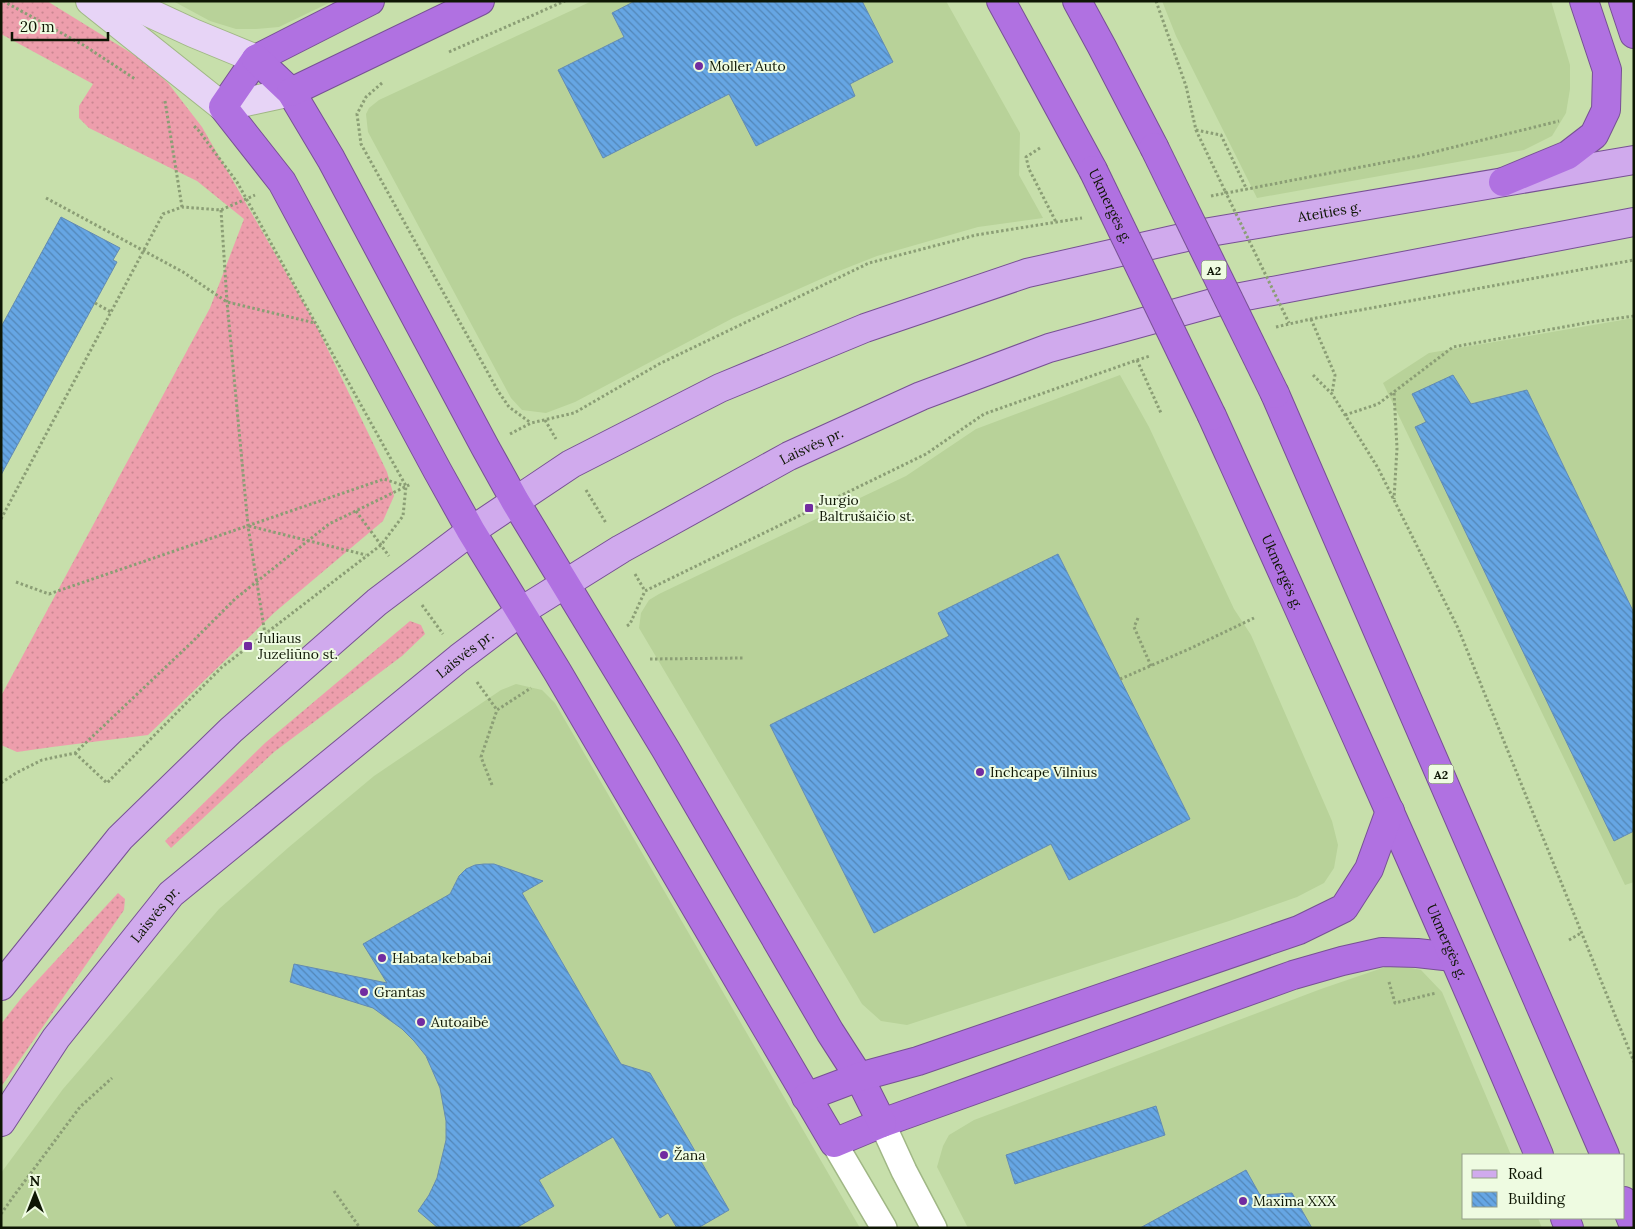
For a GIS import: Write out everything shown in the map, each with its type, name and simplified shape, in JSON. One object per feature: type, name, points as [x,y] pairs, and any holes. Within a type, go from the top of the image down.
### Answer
[{"type":"highway","points":[[370,1],[256,59],[223,107],[282,182],[432,462],[834,1143],[882,1123],[1284,978],[1334,963],[1382,952],[1454,957]]},
{"type":"highway","points":[[291,92],[480,1]]},
{"type":"highway","name":"Ukmergės g.","points":[[1001,1],[1093,170],[1212,416],[1390,811],[1538,1154]]},
{"type":"highway","name":"A2","points":[[1077,1],[1154,147],[1275,394],[1605,1154]]},
{"type":"highway","points":[[1097,1],[1102,47]]},
{"type":"highway","points":[[1503,182],[1568,154],[1594,135],[1606,110],[1607,70],[1584,1]]},
{"type":"highway","points":[[1623,1],[1634,34]]},
{"type":"highway","points":[[256,59],[291,92],[336,167],[515,501],[666,750],[830,1032],[859,1077],[882,1123]]},
{"type":"highway","points":[[806,1097],[859,1077],[918,1061],[1299,930],[1344,908],[1369,868],[1390,811]]},
{"type":"highway","points":[[1625,1204],[1634,1226]]},
{"type":"main road","name":"Ateities g.","points":[[571,464],[720,388],[864,328],[1027,273],[1204,233],[1634,160]]},
{"type":"main road","name":"Laisvės pr.","points":[[1,1122],[56,1038],[171,894],[459,658],[520,612],[621,549],[789,456],[921,396],[1049,348],[1220,301],[1634,222]]},
{"type":"main road","points":[[1,986],[120,838],[231,730],[377,602],[405,580],[472,531],[571,464]]},
{"type":"street","points":[[90,1],[223,107],[291,92]]},
{"type":"street","points":[[124,1],[193,33],[256,59]]},
{"type":"street","points":[[882,1123],[904,1171],[934,1228]]},
{"type":"street","points":[[834,1143],[884,1228]]},
{"type":"path","points":[[3,1],[86,46],[140,82]]},
{"type":"path","points":[[449,52],[565,1]]},
{"type":"path","points":[[1156,1],[1186,86],[1196,130],[1289,323]]},
{"type":"path","points":[[386,80],[366,97],[356,114],[362,144],[498,390],[509,407],[531,423]]},
{"type":"path","points":[[171,105],[164,98],[182,207]]},
{"type":"path","points":[[75,753],[106,783],[222,667],[381,545],[403,516],[406,486],[237,182],[200,131],[192,124]]},
{"type":"path","points":[[1196,130],[1221,135],[1248,190]]},
{"type":"path","points":[[1040,148],[1026,157],[1029,169],[1056,222]]},
{"type":"path","points":[[46,198],[183,272],[227,302],[315,323]]},
{"type":"path","points":[[1,519],[163,214],[182,207],[221,210],[246,199]]},
{"type":"path","points":[[221,210],[227,302],[248,526],[264,634]]},
{"type":"path","points":[[1272,328],[1311,319],[1634,260]]},
{"type":"path","points":[[95,303],[112,312]]},
{"type":"path","points":[[1345,415],[1378,404],[1453,347],[1634,316]]},
{"type":"path","points":[[1311,319],[1335,375],[1332,394]]},
{"type":"path","points":[[630,624],[645,591],[926,454],[984,414],[1156,355]]},
{"type":"path","points":[[1137,360],[1161,413]]},
{"type":"path","points":[[1313,375],[1332,394],[1378,468],[1458,628],[1634,1062]]},
{"type":"path","points":[[1394,392],[1397,448],[1394,499]]},
{"type":"path","points":[[544,420],[645,591]]},
{"type":"path","points":[[16,582],[49,594],[384,479],[406,486]]},
{"type":"path","points":[[1,783],[42,760],[75,753],[235,599],[329,524],[406,486]]},
{"type":"path","points":[[356,510],[459,658],[498,710],[481,757],[492,785]]},
{"type":"path","points":[[248,526],[366,555]]},
{"type":"path","points":[[1138,618],[1134,627],[1151,666]]},
{"type":"path","points":[[1120,678],[1151,666],[1254,618]]},
{"type":"path","points":[[650,659],[742,658]]},
{"type":"path","points":[[1569,940],[1581,933]]},
{"type":"path","points":[[1388,976],[1395,1003],[1442,992]]},
{"type":"path","points":[[1,1214],[80,1107],[112,1078]]},
{"type":"path","points":[[334,1191],[360,1228]]},
{"type":"shaded area","points":[[1,1],[47,1],[144,61],[168,83],[202,127],[315,323],[387,472],[394,496],[383,521],[275,612],[148,735],[17,752],[1,745],[1,696],[210,308],[244,219],[197,181],[89,128],[79,118],[79,106],[93,84],[1,34]]},
{"type":"shaded area","points":[[173,1],[333,1],[279,27],[236,29],[210,21]]},
{"type":"shaded area","points":[[592,1],[946,1],[1020,133],[1019,175],[1043,218],[978,227],[877,256],[733,318],[575,402],[546,413],[522,410],[511,398],[368,132],[366,114],[369,108],[379,100]]},
{"type":"shaded area","points":[[1162,1],[1551,1],[1570,65],[1570,89],[1566,113],[1552,136],[1524,150],[1257,198],[1176,36]]},
{"type":"shaded area","points":[[1634,318],[1634,882],[1625,885],[1383,383],[1429,353]]},
{"type":"shaded area","points":[[1120,375],[1149,427],[1234,609],[1251,635],[1332,821],[1338,845],[1334,868],[1324,883],[1297,897],[1229,921],[907,1025],[881,1021],[862,1004],[639,628],[641,613],[649,600],[659,594],[906,476],[976,429]]},
{"type":"shaded area","points":[[410,621],[421,625],[425,634],[402,656],[274,752],[171,848],[165,841],[265,743]]},
{"type":"shaded area","points":[[516,684],[542,690],[555,703],[860,1228],[1,1228],[1,1173],[63,1089],[219,909],[374,776],[501,690]]},
{"type":"shaded area","points":[[118,893],[125,899],[124,910],[1,1087],[1,1024],[23,996]]},
{"type":"shaded area","points":[[1394,964],[1421,970],[1442,992],[1511,1154],[1462,1154],[1462,1219],[1538,1219],[1542,1228],[968,1228],[937,1167],[943,1146],[949,1135],[974,1120],[1321,989]]},
{"type":"building","points":[[635,1],[862,1],[893,62],[850,84],[855,96],[756,146],[729,94],[603,158],[558,70],[624,37],[612,13]]},
{"type":"building","points":[[61,217],[120,248],[113,260],[117,262],[1,475],[1,327]]},
{"type":"building","points":[[1453,375],[1471,404],[1527,390],[1634,613],[1634,831],[1614,841],[1415,427],[1426,422],[1412,394]]},
{"type":"building","name":"Inchcape Vilnius","points":[[1058,554],[1190,819],[1069,880],[1051,844],[874,933],[770,725],[949,636],[938,613]]},
{"type":"building","points":[[484,864],[494,864],[543,881],[522,893],[621,1064],[650,1073],[729,1210],[698,1228],[677,1228],[668,1213],[660,1218],[613,1137],[539,1180],[554,1206],[516,1228],[438,1228],[418,1211],[429,1195],[437,1178],[446,1140],[446,1121],[440,1088],[426,1056],[402,1029],[373,1008],[290,982],[294,964],[387,983],[363,944],[450,894],[459,876],[466,869]]},
{"type":"building","points":[[1156,1106],[1165,1135],[1015,1184],[1006,1155]]},
{"type":"building","name":"Maxima XXX","points":[[1246,1170],[1260,1195],[1292,1193],[1312,1228],[1140,1228]]},
{"type":"place","name":"Moller Auto","points":[[699,66]]},
{"type":"place","name":"Jurgio Baltrušaičio st.","points":[[809,508]]},
{"type":"place","name":"Juliaus Juzeliūno st.","points":[[248,646]]},
{"type":"place","name":"Inchcape Vilnius","points":[[980,772]]},
{"type":"place","name":"Habata kebabai","points":[[382,958]]},
{"type":"place","name":"Grantas","points":[[364,992]]},
{"type":"place","name":"Autoaibė","points":[[421,1022]]},
{"type":"place","name":"Žana","points":[[664,1155]]},
{"type":"place","name":"Maxima XXX","points":[[1243,1201]]}]
